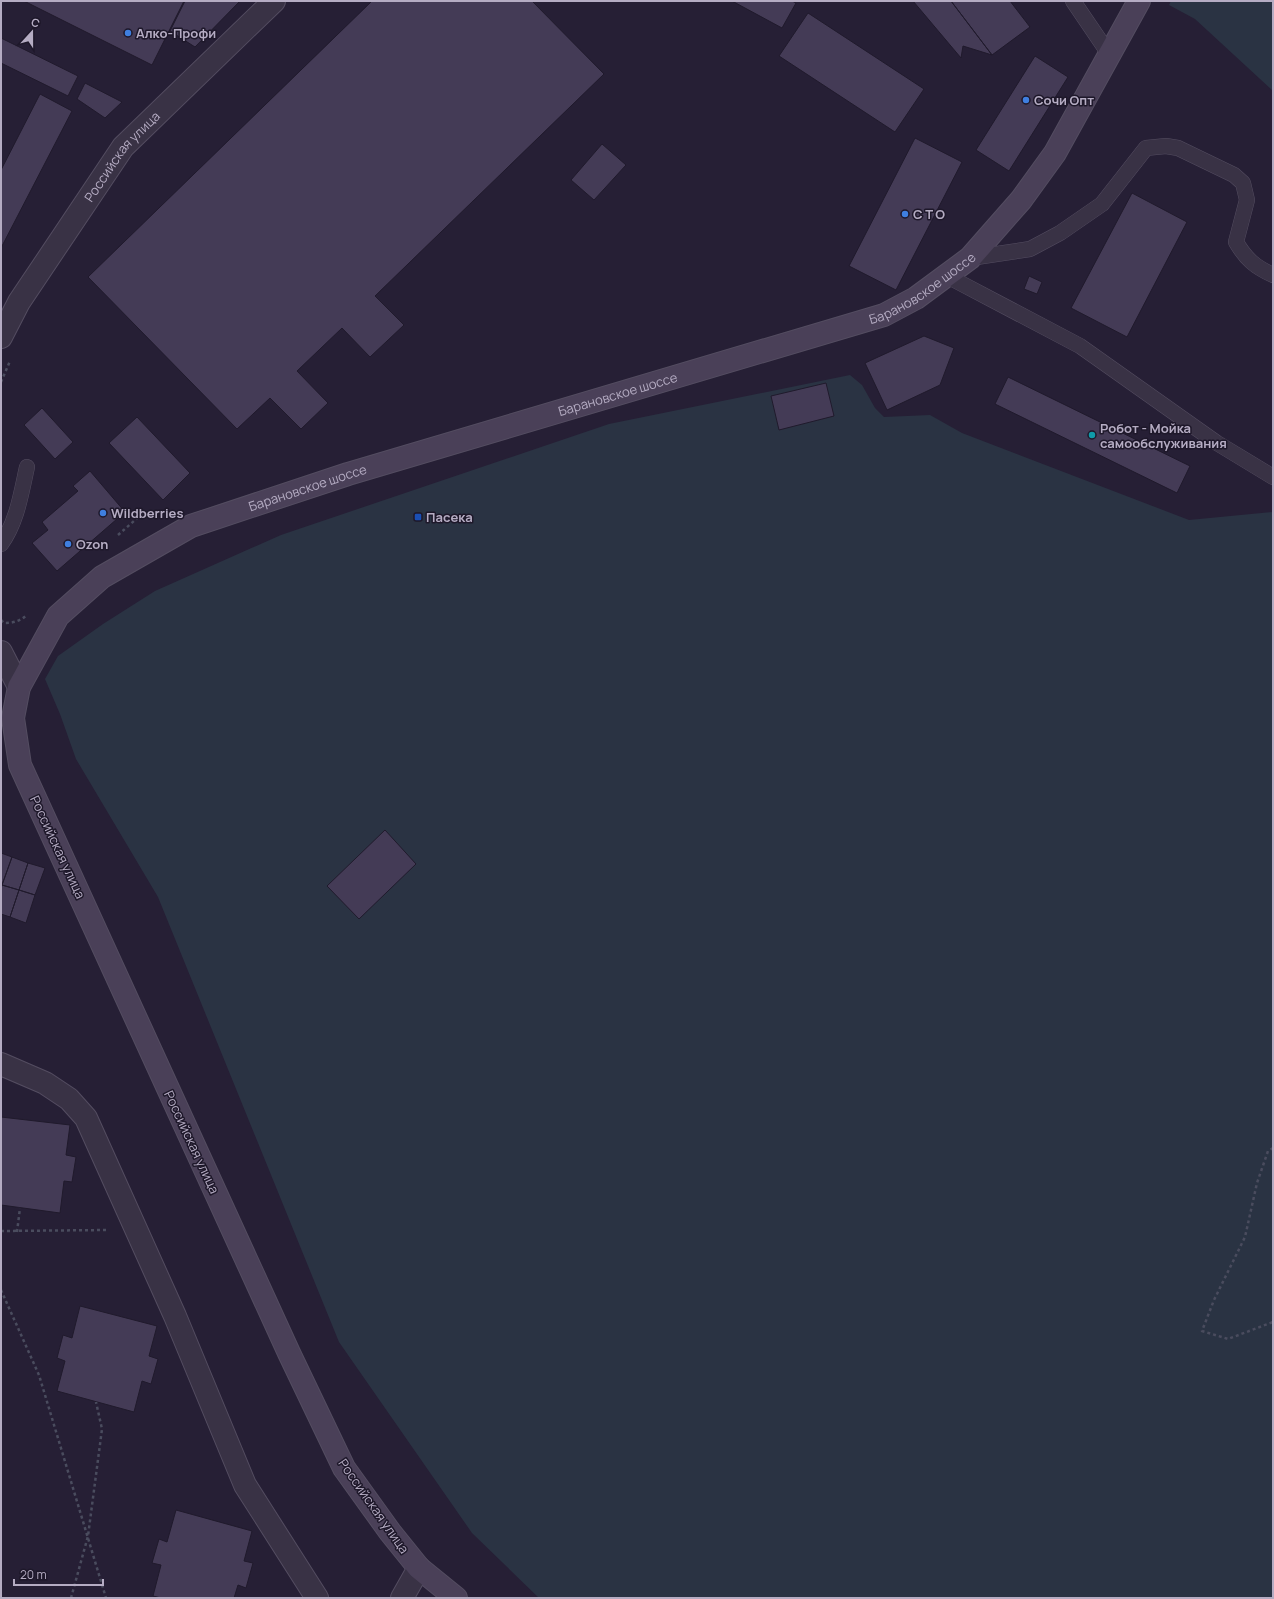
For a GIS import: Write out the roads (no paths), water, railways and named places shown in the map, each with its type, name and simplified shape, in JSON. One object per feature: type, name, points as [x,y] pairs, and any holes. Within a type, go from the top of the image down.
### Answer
[{"type":"main road","name":"Барановское шоссе","points":[[19,687],[58,616],[102,577],[191,526],[348,474],[884,315],[916,298],[970,258],[1021,200],[1055,153],[1139,1]]},
{"type":"main road","name":"Российская улица","points":[[19,687],[7,718],[20,766],[311,1400],[344,1468],[390,1532],[418,1568],[456,1598]]},
{"type":"street","name":"Российская улица","points":[[1,337],[19,302],[123,147],[274,1]]},
{"type":"street","points":[[1,652],[19,687]]},
{"type":"street","points":[[1,1064],[45,1083],[69,1099],[86,1118],[175,1316],[245,1485],[295,1565],[318,1598]]},
{"type":"street","points":[[402,1598],[418,1568]]},
{"type":"lane","points":[[1073,1],[1109,54]]},
{"type":"lane","points":[[970,258],[1030,249],[1060,233],[1102,204],[1146,148],[1166,146],[1178,148],[1234,175],[1243,183],[1247,200],[1236,242],[1243,253],[1258,268],[1273,275]]},
{"type":"lane","points":[[947,276],[1080,346],[1218,442],[1273,477]]},
{"type":"lane","points":[[1,544],[8,535],[14,521],[27,467]]},
{"type":"place","name":"Алко-Профи","points":[[128,33]]},
{"type":"place","name":"Сочи Опт","points":[[1026,100]]},
{"type":"place","name":"С Т О","points":[[905,214]]},
{"type":"place","name":"Робот - Мойка самообслуживания","points":[[1092,435]]},
{"type":"place","name":"Wildberries","points":[[103,513]]},
{"type":"place","name":"Пасека","points":[[418,517]]},
{"type":"place","name":"Ozon","points":[[68,544]]}]
